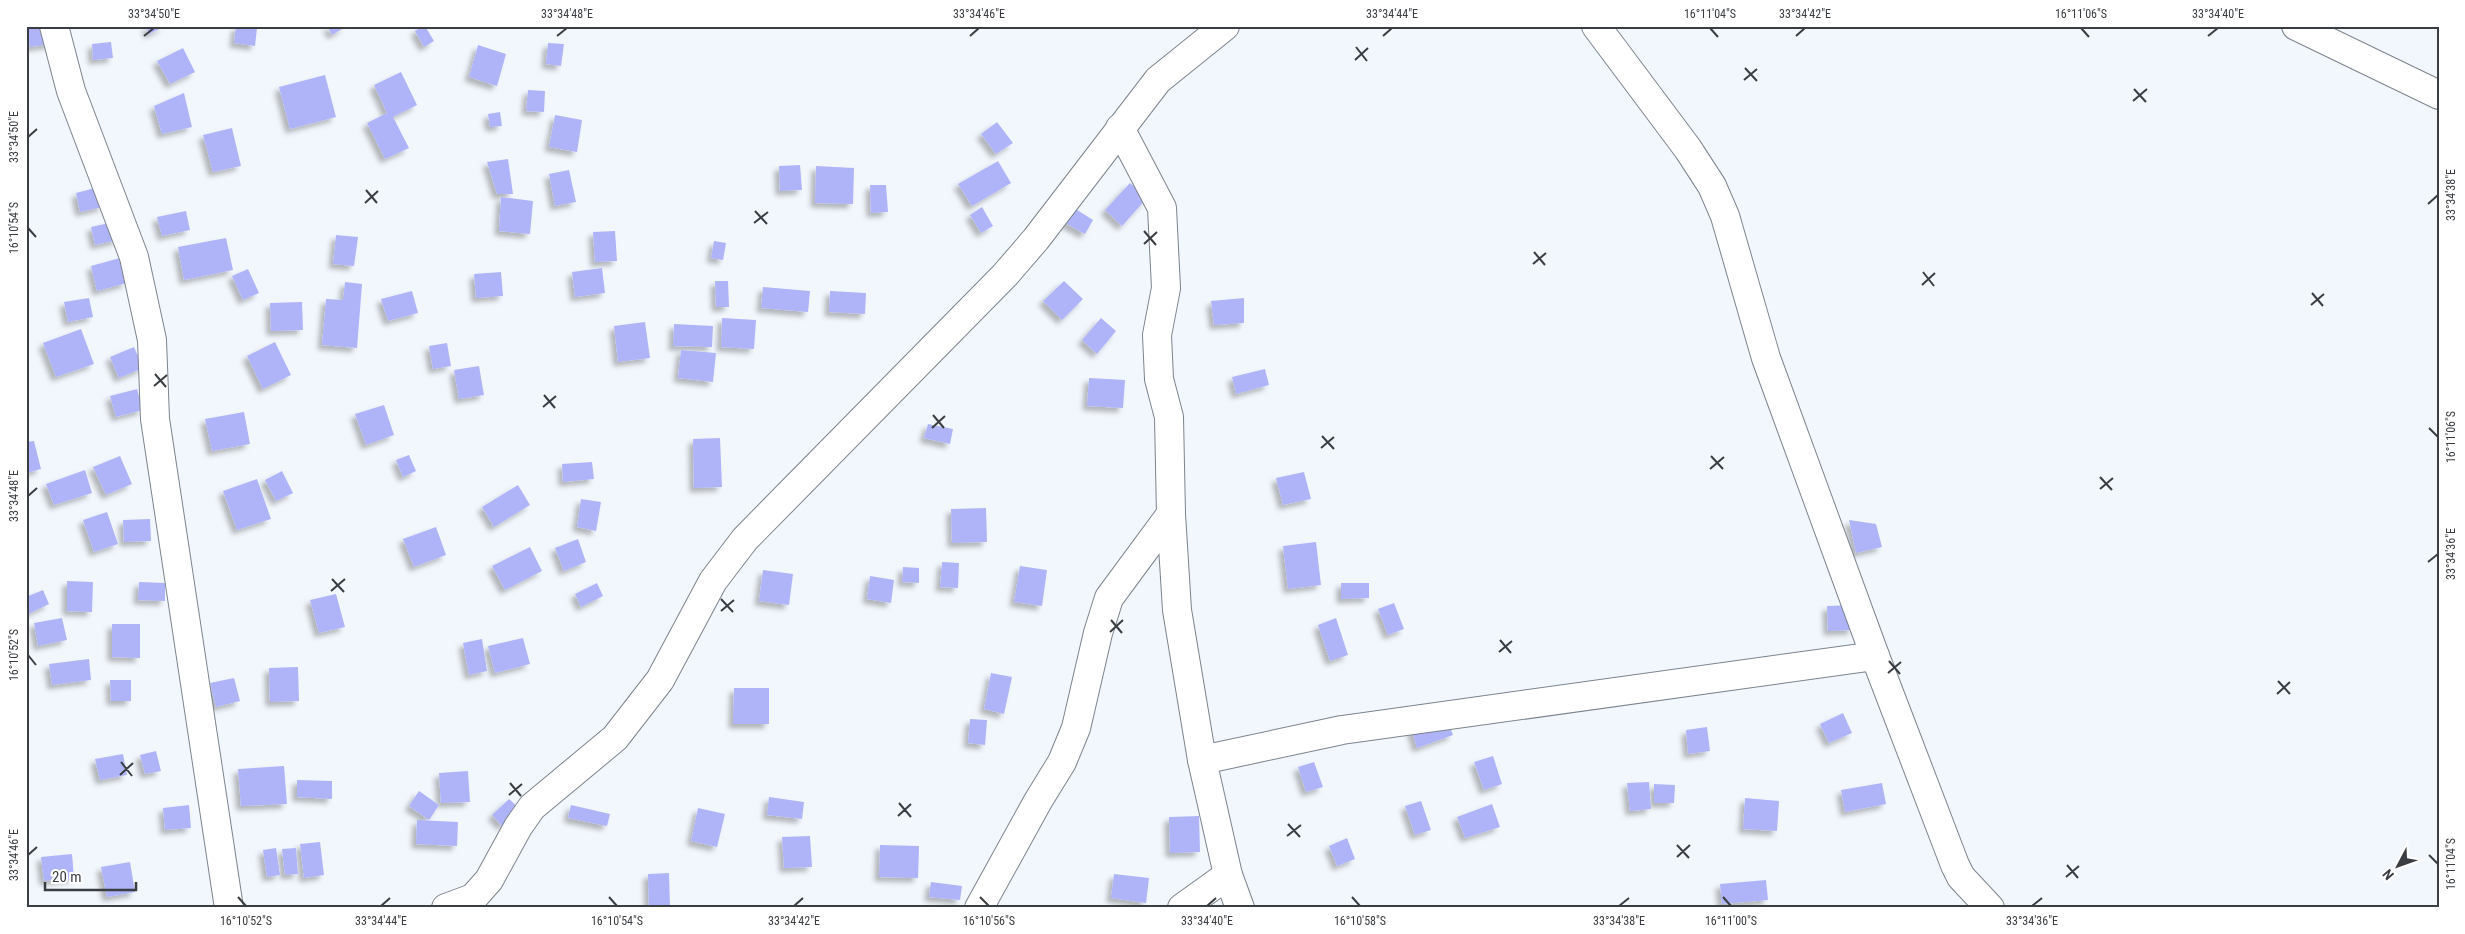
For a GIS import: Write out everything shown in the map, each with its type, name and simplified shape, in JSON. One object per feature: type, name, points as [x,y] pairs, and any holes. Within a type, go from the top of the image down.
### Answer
[{"type":"street","points":[[54,26],[71,91],[134,257],[152,340],[154,419],[229,908]]},
{"type":"street","points":[[446,908],[473,898],[489,880],[518,827],[532,807],[615,738],[660,680],[713,581],[745,539],[1005,275],[1036,239],[1158,80],[1226,26]]},
{"type":"street","points":[[1596,26],[1688,149],[1725,216],[1766,358],[1875,656],[1955,865],[1961,877],[1990,908]]},
{"type":"street","points":[[2296,26],[2439,95]]},
{"type":"street","points":[[1120,128],[1162,208],[1166,288],[1157,335],[1159,379],[1168,417],[1171,514],[1177,610],[1202,760],[1228,875],[1240,908]]},
{"type":"street","points":[[979,908],[1038,801],[1062,762],[1076,728],[1098,633],[1110,598],[1171,514]]},
{"type":"street","points":[[1202,760],[1342,730],[1875,656]]},
{"type":"street","points":[[1182,908],[1228,875]]},
{"type":"building","points":[[27,26],[49,26],[52,44],[30,47]]},
{"type":"building","points":[[146,26],[166,26],[149,34]]},
{"type":"building","points":[[236,26],[257,28],[255,46],[234,43]]},
{"type":"building","points":[[327,26],[347,26],[332,35]]},
{"type":"building","points":[[425,26],[434,41],[424,47],[415,31]]},
{"type":"building","points":[[111,42],[113,58],[93,60],[92,44]]},
{"type":"building","points":[[548,43],[564,44],[561,66],[546,64]]},
{"type":"building","points":[[478,45],[506,54],[497,86],[469,77]]},
{"type":"building","points":[[183,48],[195,72],[170,84],[157,61]]},
{"type":"building","points":[[401,72],[417,105],[393,117],[409,148],[385,159],[367,123],[387,113],[374,85]]},
{"type":"building","points":[[325,75],[336,117],[290,129],[279,87]]},
{"type":"building","points":[[528,90],[545,91],[544,112],[526,111]]},
{"type":"building","points":[[184,93],[192,127],[162,134],[154,106]]},
{"type":"building","points":[[500,112],[502,126],[490,127],[488,114]]},
{"type":"building","points":[[555,115],[582,120],[577,152],[549,147]]},
{"type":"building","points":[[997,122],[1013,143],[996,154],[981,134]]},
{"type":"building","points":[[232,128],[241,166],[213,172],[203,135]]},
{"type":"building","points":[[508,159],[513,194],[497,194],[487,162]]},
{"type":"building","points":[[998,161],[1011,183],[972,206],[958,184]]},
{"type":"building","points":[[800,165],[802,190],[780,191],[779,166]]},
{"type":"building","points":[[816,166],[854,168],[853,204],[815,203]]},
{"type":"building","points":[[569,170],[576,202],[555,206],[549,174]]},
{"type":"building","points":[[1130,183],[1147,198],[1122,226],[1105,210]]},
{"type":"building","points":[[870,185],[886,185],[888,212],[871,213]]},
{"type":"building","points":[[99,187],[103,207],[80,212],[76,193]]},
{"type":"building","points":[[501,197],[533,201],[530,234],[499,231]]},
{"type":"building","points":[[982,207],[993,226],[981,233],[970,215]]},
{"type":"building","points":[[1074,208],[1093,220],[1085,234],[1065,223]]},
{"type":"building","points":[[186,211],[190,230],[162,236],[157,217]]},
{"type":"building","points":[[114,222],[118,240],[95,245],[91,227]]},
{"type":"building","points":[[615,231],[617,261],[595,262],[593,232]]},
{"type":"building","points":[[336,235],[358,237],[354,266],[333,264]]},
{"type":"building","points":[[226,238],[233,270],[184,280],[178,247]]},
{"type":"building","points":[[714,241],[726,243],[723,260],[711,258]]},
{"type":"building","points":[[120,258],[127,283],[97,291],[91,266]]},
{"type":"building","points":[[602,268],[605,293],[575,297],[572,272]]},
{"type":"building","points":[[248,269],[259,293],[243,300],[232,276]]},
{"type":"building","points":[[501,272],[503,296],[476,298],[474,274]]},
{"type":"building","points":[[715,281],[728,281],[729,307],[716,307]]},
{"type":"building","points":[[1064,281],[1083,299],[1062,320],[1043,301]]},
{"type":"building","points":[[345,282],[362,284],[357,348],[322,345],[326,299],[343,300]]},
{"type":"building","points":[[763,287],[810,291],[808,312],[761,308]]},
{"type":"building","points":[[412,291],[418,313],[388,321],[381,299]]},
{"type":"building","points":[[830,291],[866,293],[865,314],[829,312]]},
{"type":"building","points":[[89,298],[93,317],[68,322],[64,302]]},
{"type":"building","points":[[1244,298],[1244,323],[1214,325],[1211,301]]},
{"type":"building","points":[[302,302],[303,330],[271,331],[270,303]]},
{"type":"building","points":[[722,318],[756,320],[754,349],[721,347]]},
{"type":"building","points":[[1101,318],[1116,331],[1097,354],[1082,340]]},
{"type":"building","points":[[645,322],[650,358],[618,362],[614,326]]},
{"type":"building","points":[[674,324],[713,326],[712,347],[673,346]]},
{"type":"building","points":[[81,329],[94,364],[56,377],[43,343]]},
{"type":"building","points":[[275,342],[291,375],[263,389],[247,356]]},
{"type":"building","points":[[447,343],[451,366],[433,369],[429,346]]},
{"type":"building","points":[[134,347],[143,368],[119,378],[110,357]]},
{"type":"building","points":[[681,350],[716,353],[713,382],[678,378]]},
{"type":"building","points":[[479,366],[484,395],[459,399],[454,370]]},
{"type":"building","points":[[1265,369],[1269,385],[1236,394],[1232,377]]},
{"type":"building","points":[[1089,378],[1125,380],[1123,408],[1087,406]]},
{"type":"building","points":[[137,389],[143,410],[116,417],[110,396]]},
{"type":"building","points":[[384,405],[394,435],[366,445],[355,414]]},
{"type":"building","points":[[244,412],[250,444],[212,451],[205,419]]},
{"type":"building","points":[[928,424],[953,429],[950,444],[924,438]]},
{"type":"building","points":[[720,438],[722,487],[694,488],[693,439]]},
{"type":"building","points":[[34,441],[41,469],[26,473],[26,442]]},
{"type":"building","points":[[409,455],[416,471],[403,477],[396,460]]},
{"type":"building","points":[[120,456],[132,484],[106,495],[93,467]]},
{"type":"building","points":[[592,462],[594,479],[563,482],[562,464]]},
{"type":"building","points":[[85,470],[92,493],[54,505],[46,484]]},
{"type":"building","points":[[282,471],[293,493],[276,501],[265,480]]},
{"type":"building","points":[[1304,472],[1311,499],[1283,505],[1276,478]]},
{"type":"building","points":[[257,479],[271,519],[237,530],[223,491]]},
{"type":"building","points":[[518,485],[530,505],[494,527],[482,507]]},
{"type":"building","points":[[581,499],[601,502],[596,531],[577,527]]},
{"type":"building","points":[[986,508],[987,542],[952,543],[951,509]]},
{"type":"building","points":[[107,512],[118,544],[94,552],[83,520]]},
{"type":"building","points":[[150,519],[151,541],[124,542],[123,520]]},
{"type":"building","points":[[1849,520],[1876,524],[1882,547],[1856,553]]},
{"type":"building","points":[[436,527],[446,555],[414,567],[403,539]]},
{"type":"building","points":[[578,539],[586,562],[564,571],[555,548]]},
{"type":"building","points":[[1316,542],[1321,585],[1288,589],[1283,546]]},
{"type":"building","points":[[530,547],[542,571],[505,590],[492,566]]},
{"type":"building","points":[[942,562],[959,563],[958,588],[940,587]]},
{"type":"building","points":[[1020,566],[1047,570],[1042,606],[1014,602]]},
{"type":"building","points":[[903,567],[919,568],[919,583],[902,582]]},
{"type":"building","points":[[763,570],[793,574],[789,605],[759,601]]},
{"type":"building","points":[[870,576],[894,580],[891,603],[867,599]]},
{"type":"building","points":[[67,581],[93,582],[92,612],[67,611]]},
{"type":"building","points":[[139,582],[165,583],[165,601],[138,600]]},
{"type":"building","points":[[597,583],[603,596],[581,607],[575,594]]},
{"type":"building","points":[[1341,583],[1369,583],[1369,598],[1341,599]]},
{"type":"building","points":[[43,590],[49,604],[26,615],[26,597]]},
{"type":"building","points":[[336,594],[345,627],[319,633],[310,600]]},
{"type":"building","points":[[1394,603],[1404,629],[1388,635],[1378,609]]},
{"type":"building","points":[[1852,605],[1853,630],[1828,631],[1827,606]]},
{"type":"building","points":[[62,618],[67,640],[38,646],[34,623]]},
{"type":"building","points":[[1336,618],[1348,655],[1330,661],[1318,625]]},
{"type":"building","points":[[112,624],[140,624],[140,658],[112,657]]},
{"type":"building","points":[[523,638],[530,664],[495,673],[488,646]]},
{"type":"building","points":[[482,639],[487,671],[469,675],[463,643]]},
{"type":"building","points":[[89,659],[91,680],[52,685],[49,664]]},
{"type":"building","points":[[298,667],[299,701],[270,702],[269,668]]},
{"type":"building","points":[[991,673],[1012,677],[1004,714],[984,709]]},
{"type":"building","points":[[234,678],[240,701],[216,707],[210,683]]},
{"type":"building","points":[[110,680],[131,680],[131,701],[111,701]]},
{"type":"building","points":[[734,688],[769,688],[769,724],[733,724]]},
{"type":"building","points":[[1843,713],[1852,733],[1829,743],[1820,724]]},
{"type":"building","points":[[1446,716],[1453,735],[1417,748],[1411,728]]},
{"type":"building","points":[[970,719],[987,720],[985,745],[968,743]]},
{"type":"building","points":[[1707,727],[1710,751],[1688,754],[1686,730]]},
{"type":"building","points":[[156,751],[161,771],[145,774],[140,755]]},
{"type":"building","points":[[123,754],[127,775],[100,780],[95,759]]},
{"type":"building","points":[[1493,756],[1502,784],[1484,790],[1474,762]]},
{"type":"building","points":[[1314,762],[1323,787],[1306,792],[1298,767]]},
{"type":"building","points":[[284,766],[287,804],[241,806],[238,769]]},
{"type":"building","points":[[468,771],[470,802],[441,803],[439,773]]},
{"type":"building","points":[[297,780],[332,781],[332,799],[297,797]]},
{"type":"building","points":[[1649,782],[1651,809],[1630,811],[1627,783]]},
{"type":"building","points":[[1882,783],[1886,804],[1845,812],[1841,790]]},
{"type":"building","points":[[1654,784],[1675,785],[1674,803],[1654,803]]},
{"type":"building","points":[[419,791],[439,805],[429,820],[409,806]]},
{"type":"building","points":[[769,797],[804,802],[802,819],[767,815]]},
{"type":"building","points":[[1745,798],[1779,801],[1777,831],[1743,829]]},
{"type":"building","points":[[509,799],[520,809],[502,826],[492,815]]},
{"type":"building","points":[[1421,801],[1431,830],[1415,835],[1405,806]]},
{"type":"building","points":[[1492,804],[1500,827],[1465,838],[1457,817]]},
{"type":"building","points":[[189,805],[191,828],[165,830],[163,808]]},
{"type":"building","points":[[571,805],[610,814],[607,826],[568,818]]},
{"type":"building","points":[[698,808],[725,814],[717,847],[691,841]]},
{"type":"building","points":[[1199,816],[1200,852],[1170,853],[1169,817]]},
{"type":"building","points":[[417,820],[458,822],[457,846],[416,844]]},
{"type":"building","points":[[810,836],[812,867],[784,868],[782,837]]},
{"type":"building","points":[[1347,838],[1355,859],[1337,866],[1329,846]]},
{"type":"building","points":[[320,842],[324,875],[304,878],[300,844]]},
{"type":"building","points":[[880,845],[919,846],[918,878],[879,877]]},
{"type":"building","points":[[276,848],[280,875],[267,877],[263,850]]},
{"type":"building","points":[[296,848],[298,874],[285,875],[282,849]]},
{"type":"building","points":[[72,854],[74,878],[44,881],[41,857]]},
{"type":"building","points":[[130,862],[135,892],[107,897],[101,867]]},
{"type":"building","points":[[669,873],[670,908],[649,908],[648,874]]},
{"type":"building","points":[[1114,874],[1149,878],[1146,903],[1111,898]]},
{"type":"building","points":[[1766,880],[1768,900],[1722,904],[1720,884]]},
{"type":"building","points":[[931,882],[962,886],[960,900],[929,897]]}]
